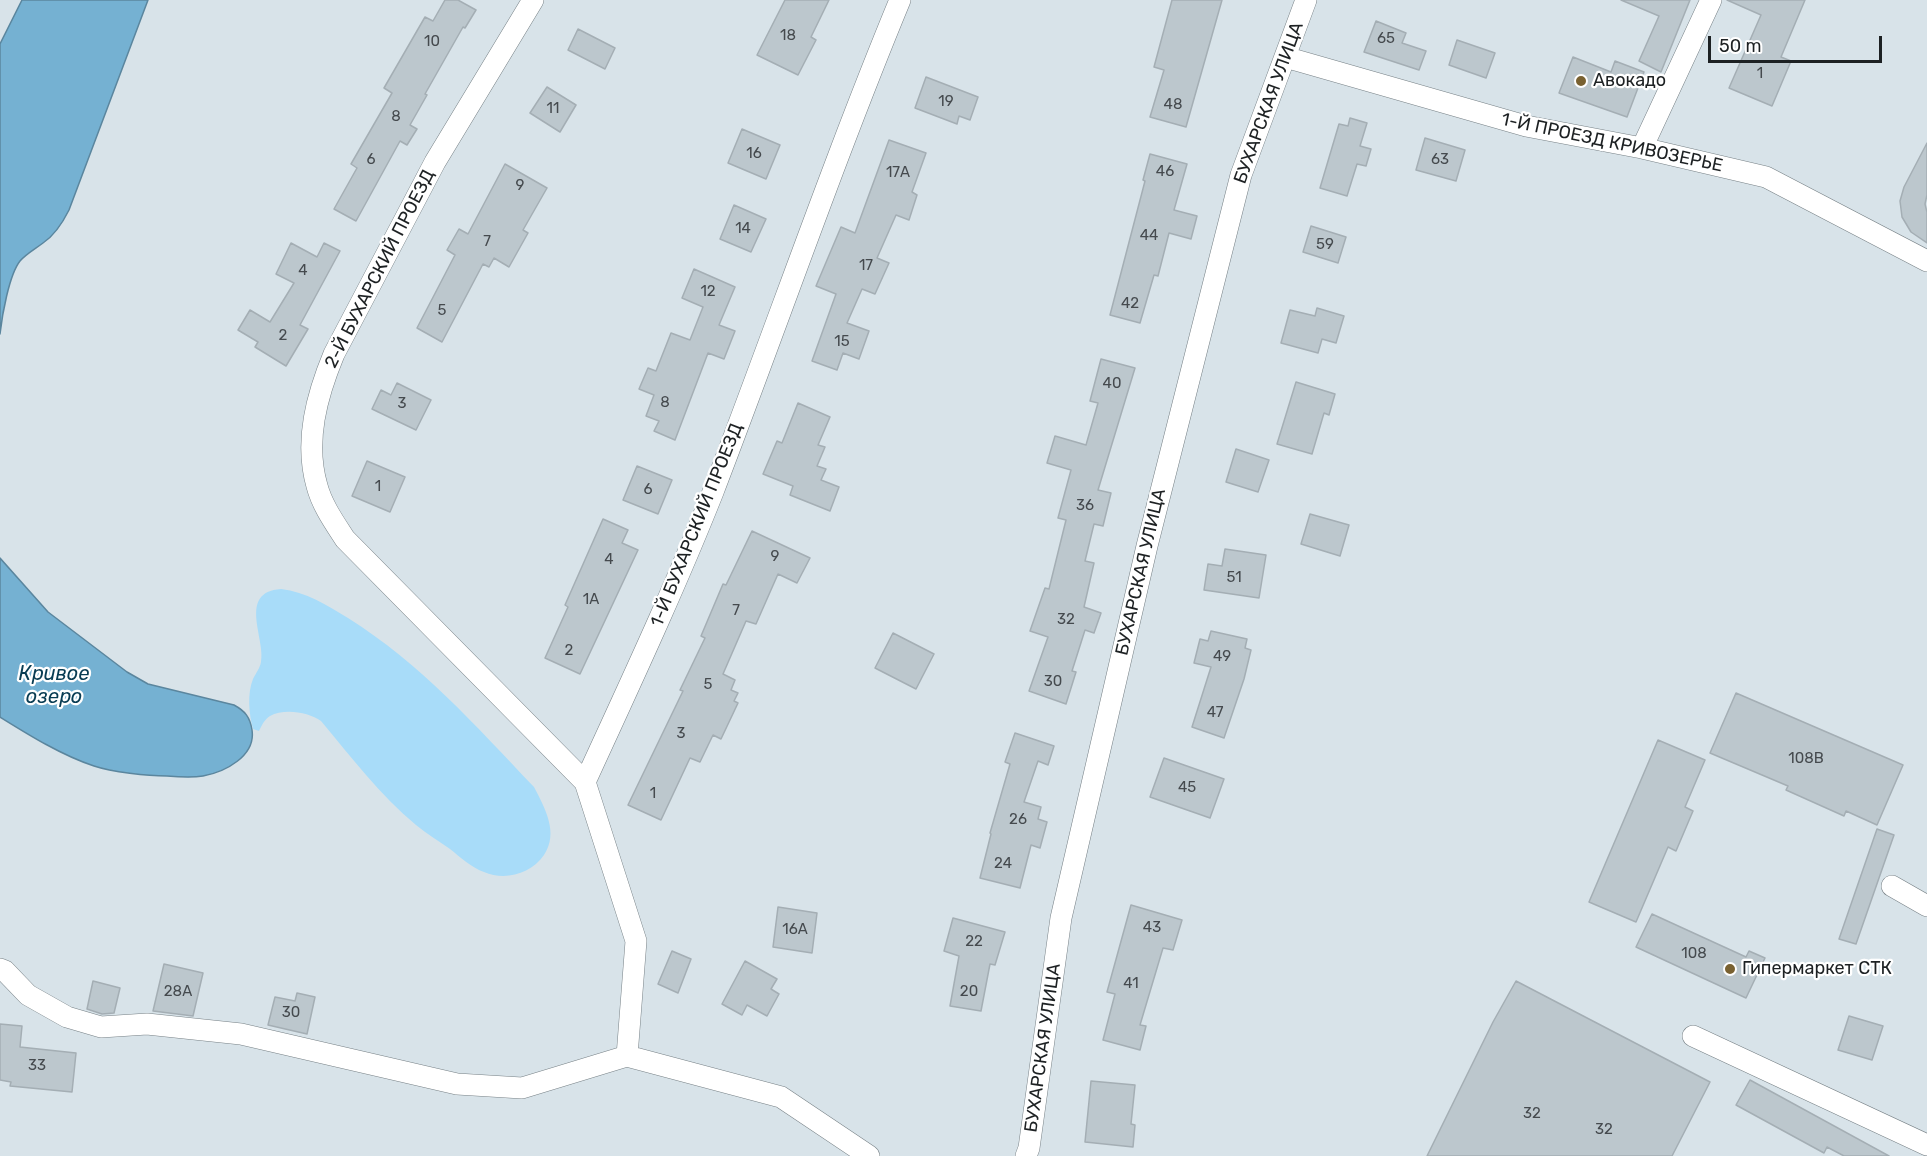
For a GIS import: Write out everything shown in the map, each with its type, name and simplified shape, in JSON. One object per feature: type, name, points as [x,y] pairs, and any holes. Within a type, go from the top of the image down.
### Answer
[{"type":"street","name":"2-Й БУХАРСКИЙ ПРОЕЗД","points":[[533,0],[435,162],[334,354],[322,383],[314,414],[311,450],[316,485],[329,515],[345,539],[585,782]]},
{"type":"street","name":"1-Й БУХАРСКИЙ ПРОЕЗД","points":[[585,782],[672,591],[709,501],[851,122],[900,0]]},
{"type":"street","name":"БУХАРСКАЯ УЛИЦА","points":[[1026,1156],[1029,1148],[1061,918],[1146,546],[1241,175],[1306,0]]},
{"type":"street","points":[[1642,148],[1712,0]]},
{"type":"street","name":"1-Й ПРОЕЗД КРИВОЗЕРЬЕ","points":[[1285,57],[1507,122],[1642,148],[1766,177],[1927,261]]},
{"type":"street","points":[[585,782],[636,941],[627,1056]]},
{"type":"street","points":[[1892,886],[1927,906]]},
{"type":"street","points":[[0,969],[28,995],[67,1017],[102,1027],[147,1024],[241,1034],[457,1084],[522,1088],[627,1056],[781,1097],[869,1156]]},
{"type":"street","points":[[1693,1036],[1927,1145]]},
{"type":"shaded area","points":[[281,589],[308,596],[324,604],[375,636],[400,655],[446,696],[534,787],[546,812],[550,829],[548,847],[539,862],[525,871],[509,876],[492,875],[471,865],[420,828],[390,801],[321,721],[310,715],[282,712],[268,718],[259,731],[253,729],[249,697],[253,679],[260,664],[261,652],[256,618],[257,607],[260,598],[268,592]]},
{"type":"water","points":[[22,0],[148,0],[69,210],[55,233],[25,256],[16,267],[7,296],[0,334],[0,44]]},
{"type":"water","name":"Кривое озеро","points":[[0,558],[48,612],[127,672],[148,684],[234,705],[241,710],[250,721],[252,730],[252,739],[244,755],[229,767],[199,777],[120,772],[94,766],[69,756],[0,717]]},
{"type":"building","points":[[445,0],[458,0],[476,10],[465,28],[463,27],[425,94],[427,95],[410,125],[417,129],[407,145],[400,141],[356,221],[334,209],[357,168],[351,164],[392,93],[384,88],[425,17],[433,21]]},
{"type":"building","points":[[785,0],[829,0],[811,37],[816,40],[798,75],[757,55]]},
{"type":"building","points":[[1172,0],[1222,0],[1186,127],[1150,117],[1164,70],[1154,67]]},
{"type":"building","points":[[1621,0],[1690,0],[1661,72],[1639,61],[1659,16]]},
{"type":"building","points":[[1727,0],[1805,0],[1781,57],[1791,61],[1772,106],[1729,88],[1761,15]]},
{"type":"building","points":[[1376,21],[1406,33],[1402,43],[1426,51],[1419,70],[1364,52]]},
{"type":"building","points":[[578,29],[615,48],[605,69],[568,50]]},
{"type":"building","points":[[1457,40],[1495,53],[1486,78],[1449,65]]},
{"type":"building","points":[[1573,57],[1611,72],[1615,61],[1644,72],[1627,117],[1559,93]]},
{"type":"building","points":[[926,77],[978,97],[970,120],[959,116],[957,124],[915,108]]},
{"type":"building","points":[[547,87],[576,105],[560,132],[530,113]]},
{"type":"building","points":[[1350,118],[1367,123],[1360,146],[1371,149],[1366,166],[1357,164],[1347,196],[1320,188],[1339,124],[1348,126]]},
{"type":"building","points":[[742,129],[780,145],[766,179],[728,163]]},
{"type":"building","points":[[1425,138],[1465,150],[1456,181],[1416,170]]},
{"type":"building","points":[[889,140],[926,153],[912,192],[917,195],[909,220],[896,215],[877,258],[889,263],[875,294],[862,289],[847,323],[869,331],[859,359],[843,353],[837,370],[812,361],[836,294],[816,286],[841,227],[855,233]]},
{"type":"building","points":[[1927,143],[1925,204],[1927,243],[1911,232],[1902,217],[1900,201],[1904,187]]},
{"type":"building","points":[[1150,154],[1187,164],[1174,210],[1197,216],[1191,239],[1169,233],[1158,276],[1154,275],[1140,323],[1110,315]]},
{"type":"building","points":[[505,164],[547,188],[523,230],[528,233],[509,267],[494,258],[489,267],[483,264],[442,342],[417,328],[455,255],[447,250],[459,229],[468,234]]},
{"type":"building","points":[[734,205],[766,219],[751,252],[720,239]]},
{"type":"building","points":[[1311,226],[1346,237],[1338,263],[1303,252]]},
{"type":"building","points":[[291,243],[317,257],[324,243],[340,251],[300,325],[308,329],[286,366],[255,347],[258,342],[238,330],[250,310],[270,322],[294,283],[276,274]]},
{"type":"building","points":[[694,269],[735,287],[719,325],[735,331],[724,359],[708,353],[675,440],[654,431],[659,421],[646,416],[654,395],[639,389],[648,368],[656,371],[671,333],[690,340],[703,307],[682,298]]},
{"type":"building","points":[[1317,308],[1344,316],[1336,343],[1322,339],[1318,353],[1281,343],[1290,310],[1315,316]]},
{"type":"building","points":[[1101,359],[1135,368],[1098,490],[1111,493],[1103,526],[1094,524],[1085,561],[1094,563],[1084,607],[1101,613],[1094,633],[1085,630],[1072,671],[1076,672],[1066,704],[1029,691],[1048,637],[1030,631],[1045,588],[1049,589],[1066,520],[1058,518],[1071,470],[1047,463],[1055,436],[1086,445],[1098,403],[1090,401]]},
{"type":"building","points":[[1296,382],[1335,394],[1329,415],[1324,413],[1312,454],[1277,444]]},
{"type":"building","points":[[397,383],[431,400],[416,430],[372,409],[381,390],[391,395]]},
{"type":"building","points":[[798,403],[830,417],[818,445],[825,447],[817,466],[826,469],[821,480],[839,487],[830,511],[790,495],[793,486],[763,474],[777,441],[782,443]]},
{"type":"building","points":[[1236,449],[1269,460],[1258,492],[1226,482]]},
{"type":"building","points":[[367,461],[405,477],[390,512],[352,496]]},
{"type":"building","points":[[637,466],[672,480],[658,514],[623,500]]},
{"type":"building","points":[[1310,514],[1349,525],[1340,556],[1301,544]]},
{"type":"building","points":[[603,519],[628,530],[622,543],[638,550],[580,674],[545,658],[568,607],[565,605]]},
{"type":"building","points":[[752,531],[810,558],[797,583],[778,574],[756,624],[746,621],[723,674],[735,680],[731,690],[738,693],[734,701],[738,703],[721,739],[713,735],[700,762],[690,758],[661,820],[628,805],[683,691],[680,690],[705,638],[701,636],[723,584],[726,585]]},
{"type":"building","points":[[1225,549],[1266,555],[1259,598],[1204,590],[1208,564],[1222,566]]},
{"type":"building","points":[[1211,631],[1247,639],[1245,648],[1251,650],[1244,679],[1224,738],[1192,727],[1211,667],[1194,663],[1200,639],[1208,641]]},
{"type":"building","points":[[893,633],[934,654],[916,689],[875,668]]},
{"type":"building","points":[[1736,693],[1903,765],[1877,825],[1846,811],[1844,816],[1786,790],[1788,786],[1710,753]]},
{"type":"building","points":[[1015,733],[1054,746],[1048,765],[1038,761],[1024,802],[1041,807],[1038,819],[1047,822],[1040,848],[1031,845],[1020,888],[980,878],[1010,764],[1005,762]]},
{"type":"building","points":[[1658,740],[1705,760],[1685,807],[1693,811],[1676,851],[1668,847],[1636,922],[1589,902]]},
{"type":"building","points":[[1164,758],[1224,779],[1210,818],[1150,797]]},
{"type":"building","points":[[1877,829],[1894,835],[1856,944],[1839,939]]},
{"type":"building","points":[[1131,905],[1182,920],[1173,950],[1163,948],[1140,1025],[1146,1026],[1140,1050],[1103,1040],[1115,994],[1107,992]]},
{"type":"building","points":[[778,907],[817,913],[812,953],[773,947]]},
{"type":"building","points":[[1652,914],[1746,957],[1749,951],[1765,958],[1746,998],[1636,947]]},
{"type":"building","points":[[953,918],[1005,932],[995,965],[990,964],[981,1011],[950,1006],[959,956],[944,951]]},
{"type":"building","points":[[672,951],[691,959],[678,993],[658,984]]},
{"type":"building","points":[[745,961],[777,979],[771,989],[779,994],[767,1016],[747,1005],[742,1015],[722,1004]]},
{"type":"building","points":[[164,964],[203,973],[193,1016],[153,1011]]},
{"type":"building","points":[[93,981],[120,988],[114,1013],[102,1014],[87,1009]]},
{"type":"building","points":[[1516,981],[1710,1082],[1672,1156],[1427,1156],[1493,1022]]},
{"type":"building","points":[[297,993],[315,997],[307,1034],[268,1025],[275,997],[295,1001]]},
{"type":"building","points":[[1849,1016],[1883,1026],[1872,1060],[1838,1050]]},
{"type":"building","points":[[0,1024],[22,1026],[20,1047],[76,1053],[72,1092],[10,1086],[11,1082],[0,1080]]},
{"type":"building","points":[[1750,1080],[1889,1156],[1844,1156],[1827,1147],[1824,1153],[1736,1105]]},
{"type":"building","points":[[1091,1081],[1135,1085],[1131,1124],[1135,1125],[1133,1147],[1085,1142]]},
{"type":"place","name":"Авокадо","points":[[1581,81]]},
{"type":"place","name":"Гипермаркет СТК","points":[[1730,969]]}]
